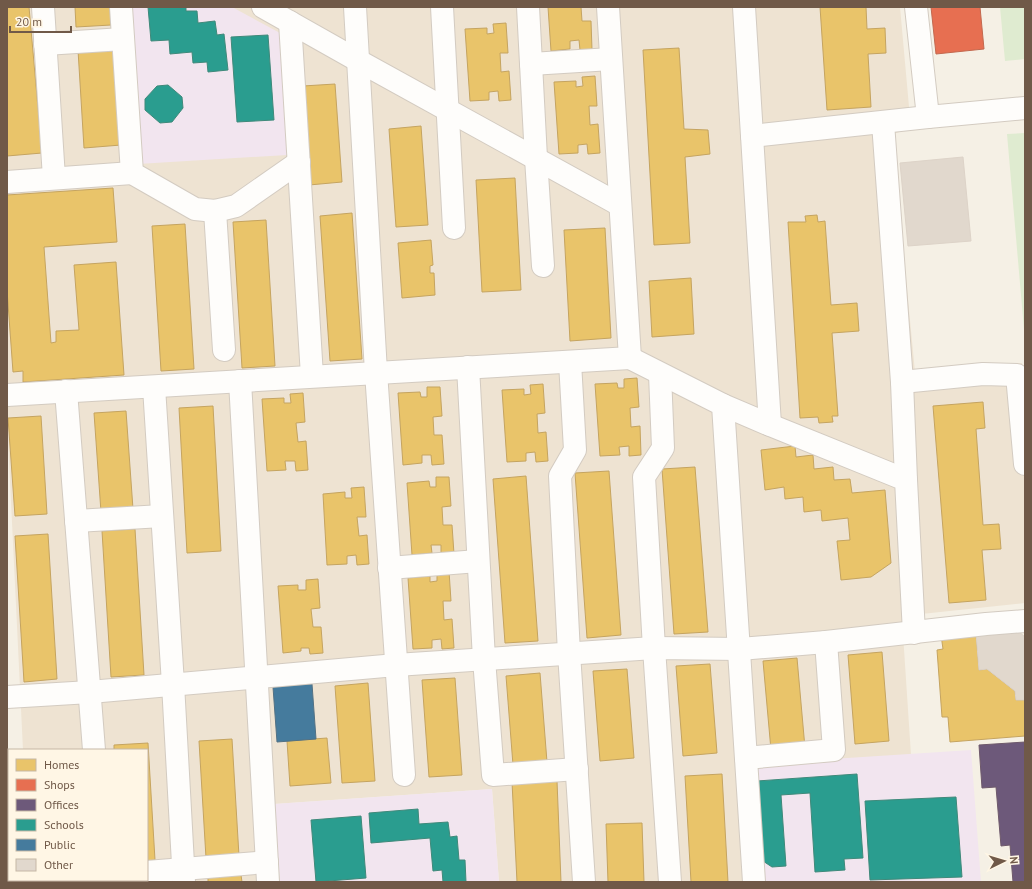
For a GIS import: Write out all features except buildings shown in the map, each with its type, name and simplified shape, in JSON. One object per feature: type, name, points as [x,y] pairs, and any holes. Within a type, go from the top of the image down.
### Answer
[{"type":"lane","points":[[43,7],[54,178]]},
{"type":"lane","points":[[122,7],[132,173]]},
{"type":"lane","points":[[263,7],[620,205]]},
{"type":"lane","points":[[355,7],[376,372],[404,775]]},
{"type":"lane","points":[[442,7],[454,228]]},
{"type":"lane","points":[[528,7],[543,266]]},
{"type":"lane","points":[[608,7],[630,358]]},
{"type":"lane","points":[[744,7],[770,425]]},
{"type":"lane","points":[[916,7],[928,117]]},
{"type":"lane","points":[[290,22],[312,376]]},
{"type":"lane","points":[[45,44],[124,39]]},
{"type":"lane","points":[[531,64],[611,59]]},
{"type":"lane","points":[[752,136],[1025,108]]},
{"type":"lane","points":[[883,123],[902,382],[914,633]]},
{"type":"lane","points":[[7,182],[132,173],[195,209],[215,211],[236,206],[298,162]]},
{"type":"lane","points":[[215,211],[224,350]]},
{"type":"lane","points":[[7,395],[630,358],[660,374],[770,425],[906,480]]},
{"type":"lane","points":[[570,362],[575,450],[560,476],[569,653],[584,882]]},
{"type":"lane","points":[[468,367],[484,659],[493,775],[577,769]]},
{"type":"lane","points":[[660,374],[663,448],[644,477],[670,882]]},
{"type":"lane","points":[[902,382],[983,374],[1017,375],[1025,464]]},
{"type":"lane","points":[[148,872],[184,875],[268,872],[240,380]]},
{"type":"lane","points":[[154,387],[184,875]]},
{"type":"lane","points":[[66,391],[94,749]]},
{"type":"lane","points":[[723,404],[754,882]]},
{"type":"lane","points":[[76,521],[162,516]]},
{"type":"lane","points":[[389,568],[478,561]]},
{"type":"lane","points":[[7,697],[90,692],[396,665],[569,653],[654,648],[740,649],[826,642],[1025,621]]},
{"type":"lane","points":[[746,758],[834,750],[826,642]]},
{"type":"shaded area","points":[[7,7],[900,7],[911,129],[892,134],[915,372],[1022,363],[1025,405],[1025,603],[912,615],[903,634],[911,755],[754,764],[747,882],[499,882],[492,789],[274,804],[280,882],[30,882],[148,881],[148,749],[23,749],[7,419]]},
{"type":"shaded area","points":[[129,7],[232,7],[280,33],[287,155],[138,164]]},
{"type":"shaded area","points":[[971,750],[981,882],[761,882],[754,764]]},
{"type":"shaded area","points":[[492,789],[499,882],[280,882],[274,804]]},
{"type":"green space","points":[[1000,7],[1025,7],[1025,59],[1005,61]]},
{"type":"green space","points":[[1025,133],[1025,341],[1007,134]]}]
